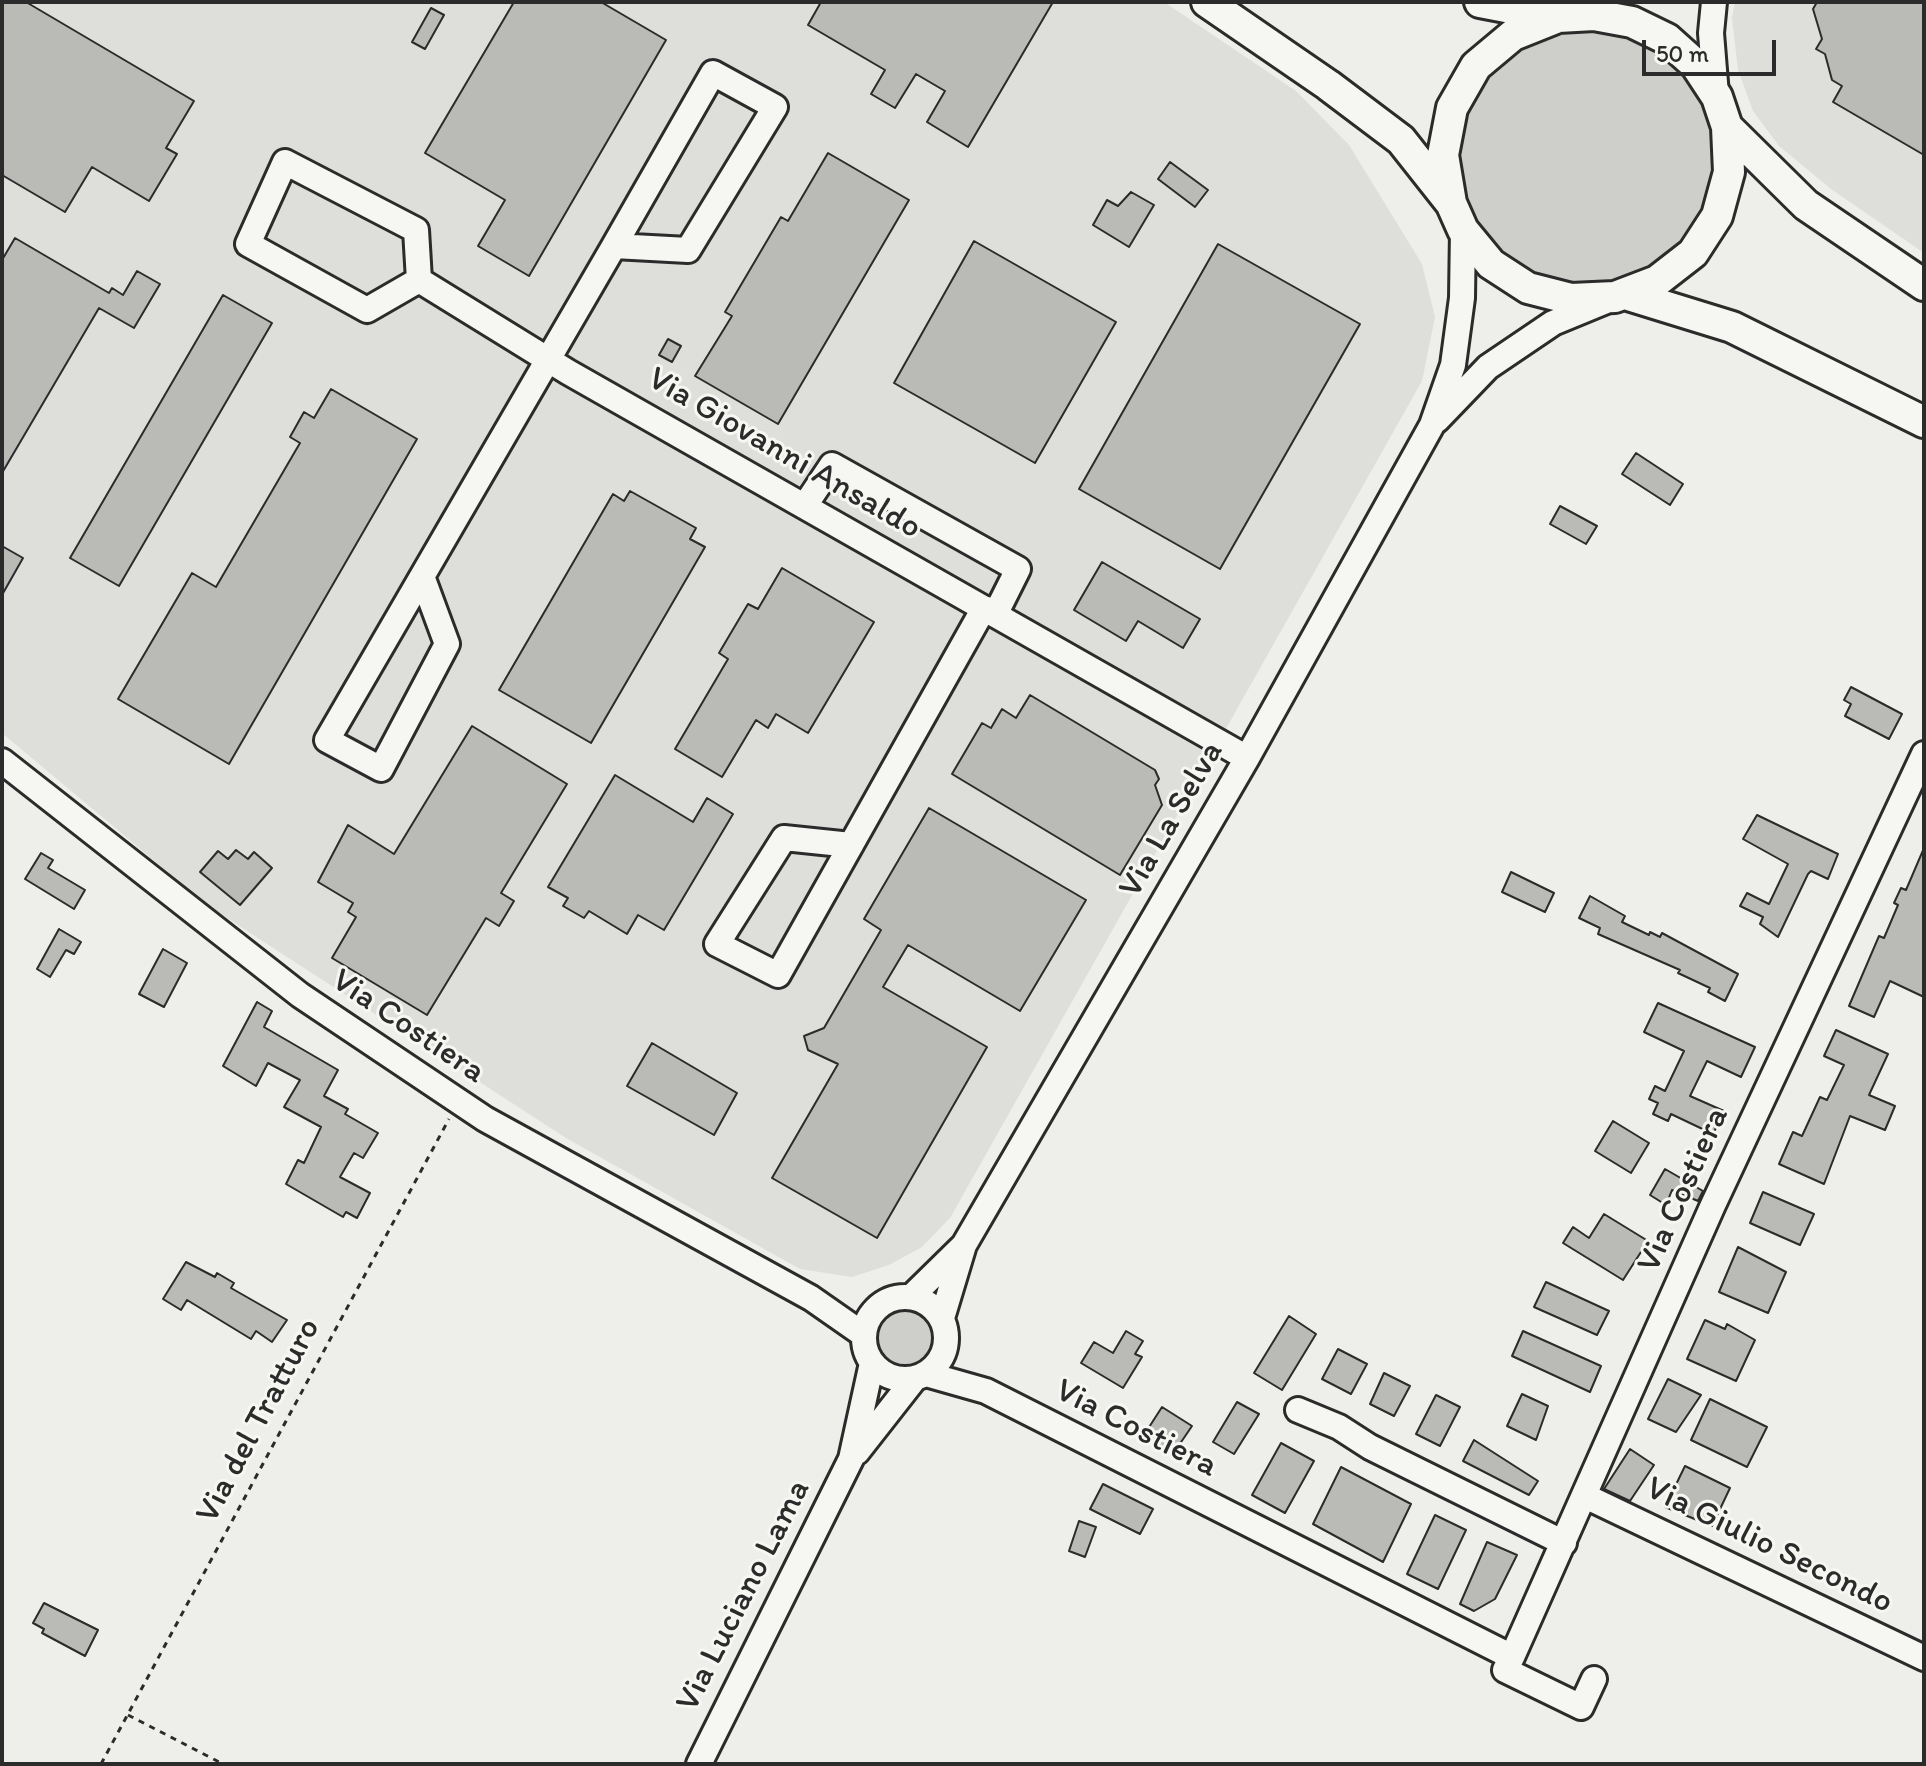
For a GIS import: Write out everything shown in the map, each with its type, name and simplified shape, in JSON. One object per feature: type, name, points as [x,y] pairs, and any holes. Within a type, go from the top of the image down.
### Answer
[{"type":"main road","points":[[1207,2],[1328,85],[1401,140],[1491,264],[1528,288],[1571,299],[1620,295],[1657,281],[1693,253],[1717,216],[1729,172],[1727,127],[1717,97],[1696,65],[1667,39],[1604,8],[1558,17],[1513,35],[1476,66],[1452,108],[1443,155],[1457,216]]},
{"type":"main road","points":[[1480,2],[1558,17]]},
{"type":"main road","points":[[1727,127],[1806,205],[1924,285]]},
{"type":"main road","points":[[1620,295],[1732,327],[1924,422]]},
{"type":"street","points":[[1714,2],[1711,33],[1717,97]]},
{"type":"street","points":[[423,579],[447,644],[381,769],[327,740],[550,360],[614,246],[713,73],[775,107],[688,250],[614,246]]},
{"type":"street","points":[[285,162],[416,230],[419,280],[367,310],[248,244],[285,162]]},
{"type":"street","name":"Via La Selva","points":[[942,1318],[964,1245],[1247,758],[1432,425],[1453,365],[1462,298],[1457,216]]},
{"type":"street","name":"Via Giovanni Ansaldo","points":[[419,280],[550,360],[1247,758]]},
{"type":"street","name":"Via La Selva","points":[[1432,425],[1488,367],[1553,323],[1620,295]]},
{"type":"street","points":[[806,504],[832,465],[1018,569],[990,610],[851,845],[778,975],[717,944],[784,838],[851,845]]},
{"type":"street","name":"Via Costiera","points":[[920,1376],[986,1391],[1512,1657],[1713,1205],[1924,754]]},
{"type":"street","name":"Via Costiera","points":[[2,761],[300,995],[459,1101],[811,1298],[864,1335]]},
{"type":"street","name":"Via La Selva","points":[[911,1297],[964,1245]]},
{"type":"street","points":[[911,1297],[934,1308],[942,1318],[946,1329],[944,1352],[920,1376],[891,1377],[872,1363],[864,1335],[876,1309],[886,1301],[911,1297]]},
{"type":"street","name":"Via Costiera","points":[[811,1298],[876,1309]]},
{"type":"street","name":"Via Costiera","points":[[944,1352],[986,1391]]},
{"type":"street","name":"Via Luciano Lama","points":[[851,1459],[872,1363]]},
{"type":"street","name":"Via Luciano Lama","points":[[699,1764],[851,1459],[920,1376]]},
{"type":"street","points":[[1298,1410],[1339,1427],[1370,1447],[1564,1543]]},
{"type":"street","name":"Via Giulio Secondo","points":[[1585,1496],[1924,1658]]},
{"type":"street","points":[[1512,1657],[1505,1670],[1581,1707],[1594,1679]]},
{"type":"path","name":"Via del Tratturo","points":[[101,1764],[459,1101]]},
{"type":"path","points":[[128,1715],[223,1764]]},
{"type":"shaded area","points":[[2,2],[1164,2],[1296,91],[1349,145],[1422,264],[1435,317],[1422,381],[950,1218],[922,1247],[889,1265],[852,1277],[800,1269],[566,1138],[207,905],[2,733]]},
{"type":"shaded area","points":[[1735,2],[1924,2],[1924,253],[1831,189],[1779,146],[1753,111],[1738,70],[1732,18]]},
{"type":"shaded area","points":[[1587,28],[1636,38],[1678,66],[1706,108],[1716,157],[1706,206],[1678,248],[1636,276],[1587,286],[1538,276],[1496,248],[1468,206],[1458,157],[1468,108],[1496,66],[1538,38]]},
{"type":"shaded area","points":[[904,1306],[916,1308],[925,1315],[932,1324],[932,1348],[925,1357],[916,1364],[904,1366],[892,1364],[883,1357],[876,1348],[874,1336],[876,1324],[883,1315],[892,1308]]},
{"type":"building","points":[[2,2],[26,2],[194,101],[166,148],[177,154],[149,201],[92,167],[65,212],[2,175]]},
{"type":"building","points":[[514,2],[601,2],[666,40],[529,276],[478,246],[505,200],[425,153]]},
{"type":"building","points":[[821,2],[1053,2],[968,147],[927,122],[945,91],[916,74],[895,108],[871,94],[885,70],[808,25]]},
{"type":"building","points":[[1817,2],[1924,2],[1924,155],[1833,102],[1842,86],[1832,80],[1825,54],[1816,49],[1822,39],[1813,9]]},
{"type":"building","points":[[431,8],[444,15],[425,49],[412,42]]},
{"type":"building","points":[[828,153],[909,200],[778,424],[695,376],[732,316],[725,312],[781,217],[788,221]]},
{"type":"building","points":[[1170,162],[1208,190],[1195,207],[1158,179]]},
{"type":"building","points":[[1131,192],[1154,205],[1129,247],[1093,225],[1107,200],[1118,206]]},
{"type":"building","points":[[15,238],[109,293],[112,288],[123,295],[137,271],[160,284],[134,328],[99,308],[2,473],[2,260]]},
{"type":"building","points":[[974,241],[1116,322],[1035,463],[894,383]]},
{"type":"building","points":[[1218,244],[1360,324],[1220,569],[1079,489]]},
{"type":"building","points":[[223,295],[272,323],[119,586],[70,558]]},
{"type":"building","points":[[668,339],[681,346],[672,362],[659,355]]},
{"type":"building","points":[[331,389],[417,439],[229,764],[118,699],[192,573],[216,587],[300,443],[290,437],[304,412],[314,418]]},
{"type":"building","points":[[1636,453],[1683,484],[1670,505],[1622,474]]},
{"type":"building","points":[[630,491],[696,528],[690,539],[705,547],[591,743],[499,690],[613,494],[624,501]]},
{"type":"building","points":[[1560,506],[1597,526],[1586,544],[1550,524]]},
{"type":"building","points":[[2,546],[23,558],[2,595]]},
{"type":"building","points":[[1102,562],[1200,619],[1183,648],[1138,621],[1126,641],[1074,610]]},
{"type":"building","points":[[782,568],[874,622],[808,733],[776,714],[768,728],[756,720],[722,777],[675,749],[728,659],[719,653],[748,604],[758,609]]},
{"type":"building","points":[[1851,687],[1902,714],[1889,739],[1845,716],[1851,704],[1844,700]]},
{"type":"building","points":[[1030,695],[1155,770],[1159,779],[1155,785],[1162,805],[1120,875],[952,774],[982,723],[991,728],[1002,709],[1016,718]]},
{"type":"building","points":[[472,726],[567,784],[501,893],[514,901],[499,926],[486,918],[427,1015],[332,958],[356,917],[348,912],[353,903],[318,882],[348,825],[394,854]]},
{"type":"building","points":[[615,775],[693,822],[707,798],[733,814],[664,930],[638,915],[627,934],[589,911],[584,918],[563,906],[568,898],[548,887]]},
{"type":"building","points":[[929,808],[1086,900],[1020,1011],[908,945],[883,987],[987,1047],[877,1238],[772,1178],[838,1064],[808,1050],[804,1036],[824,1028],[881,930],[864,919]]},
{"type":"building","points":[[1757,815],[1838,854],[1828,879],[1811,871],[1808,874],[1778,937],[1760,924],[1763,917],[1740,906],[1747,893],[1769,904],[1788,864],[1743,839]]},
{"type":"building","points":[[1924,848],[1924,997],[1890,981],[1874,1017],[1849,1006],[1879,936],[1884,938],[1898,905],[1894,903],[1901,888],[1906,890]]},
{"type":"building","points":[[236,850],[248,859],[254,852],[272,868],[240,905],[200,872],[218,851],[228,859]]},
{"type":"building","points":[[41,853],[53,860],[48,868],[85,890],[74,909],[25,879]]},
{"type":"building","points":[[1511,872],[1554,893],[1545,912],[1502,892]]},
{"type":"building","points":[[1590,896],[1625,916],[1622,922],[1649,935],[1650,932],[1660,937],[1662,933],[1738,974],[1725,1001],[1708,992],[1710,988],[1678,973],[1680,970],[1598,934],[1600,928],[1579,918]]},
{"type":"building","points":[[59,929],[81,942],[74,954],[66,950],[50,977],[37,969]]},
{"type":"building","points":[[163,949],[187,963],[164,1007],[139,994]]},
{"type":"building","points":[[257,1002],[272,1011],[264,1027],[338,1070],[324,1096],[348,1109],[345,1114],[378,1133],[363,1158],[354,1153],[340,1177],[370,1193],[357,1218],[346,1212],[343,1217],[286,1184],[298,1160],[304,1163],[321,1127],[284,1107],[300,1080],[268,1063],[256,1086],[223,1066]]},
{"type":"building","points":[[1658,1003],[1755,1047],[1741,1077],[1707,1061],[1690,1096],[1724,1111],[1713,1134],[1671,1114],[1668,1121],[1653,1114],[1658,1103],[1649,1099],[1655,1086],[1665,1091],[1684,1051],[1644,1032]]},
{"type":"building","points":[[1836,1030],[1888,1054],[1869,1095],[1895,1106],[1885,1130],[1850,1116],[1824,1184],[1779,1164],[1793,1132],[1802,1136],[1820,1097],[1827,1100],[1844,1065],[1824,1056]]},
{"type":"building","points":[[652,1043],[737,1093],[714,1135],[627,1086]]},
{"type":"building","points":[[1613,1121],[1649,1143],[1631,1173],[1595,1151]]},
{"type":"building","points":[[1665,1169],[1703,1191],[1698,1201],[1672,1190],[1666,1205],[1650,1195]]},
{"type":"building","points":[[1763,1192],[1814,1214],[1800,1245],[1750,1223]]},
{"type":"building","points":[[1604,1214],[1648,1241],[1623,1280],[1563,1243],[1573,1227],[1589,1238]]},
{"type":"building","points":[[1738,1247],[1786,1272],[1768,1313],[1719,1292]]},
{"type":"building","points":[[186,1262],[215,1277],[217,1273],[234,1283],[231,1288],[287,1320],[272,1342],[256,1331],[251,1339],[187,1300],[181,1310],[163,1299]]},
{"type":"building","points":[[1546,1282],[1609,1311],[1597,1335],[1534,1307]]},
{"type":"building","points":[[1289,1316],[1316,1334],[1282,1390],[1254,1373]]},
{"type":"building","points":[[1705,1320],[1725,1329],[1727,1324],[1755,1340],[1736,1381],[1687,1359]]},
{"type":"building","points":[[1126,1331],[1143,1341],[1135,1354],[1142,1357],[1123,1388],[1081,1363],[1094,1342],[1113,1353]]},
{"type":"building","points":[[1523,1331],[1601,1366],[1590,1392],[1512,1356]]},
{"type":"building","points":[[1338,1349],[1367,1364],[1351,1394],[1322,1379]]},
{"type":"building","points":[[1384,1373],[1410,1386],[1394,1416],[1370,1404]]},
{"type":"building","points":[[1668,1379],[1701,1395],[1676,1432],[1648,1419]]},
{"type":"building","points":[[1522,1394],[1548,1406],[1536,1440],[1507,1426]]},
{"type":"building","points":[[1436,1395],[1460,1407],[1440,1446],[1416,1434]]},
{"type":"building","points":[[1710,1399],[1767,1427],[1747,1467],[1691,1440]]},
{"type":"building","points":[[1237,1402],[1259,1414],[1234,1454],[1213,1442]]},
{"type":"building","points":[[1162,1407],[1192,1426],[1173,1454],[1144,1435]]},
{"type":"building","points":[[1474,1440],[1538,1481],[1529,1495],[1463,1461]]},
{"type":"building","points":[[1281,1443],[1314,1461],[1285,1513],[1252,1495]]},
{"type":"building","points":[[1630,1449],[1654,1465],[1630,1501],[1604,1489]]},
{"type":"building","points":[[1685,1466],[1730,1488],[1712,1526],[1665,1507]]},
{"type":"building","points":[[1341,1467],[1411,1504],[1383,1562],[1313,1524]]},
{"type":"building","points":[[1103,1484],[1153,1509],[1140,1534],[1090,1509]]},
{"type":"building","points":[[1435,1515],[1466,1530],[1438,1589],[1407,1574]]},
{"type":"building","points":[[1079,1521],[1096,1527],[1085,1557],[1069,1551]]},
{"type":"building","points":[[1487,1542],[1517,1555],[1495,1599],[1474,1611],[1460,1604]]},
{"type":"building","points":[[44,1603],[98,1630],[85,1656],[42,1633],[44,1629],[33,1623]]}]
